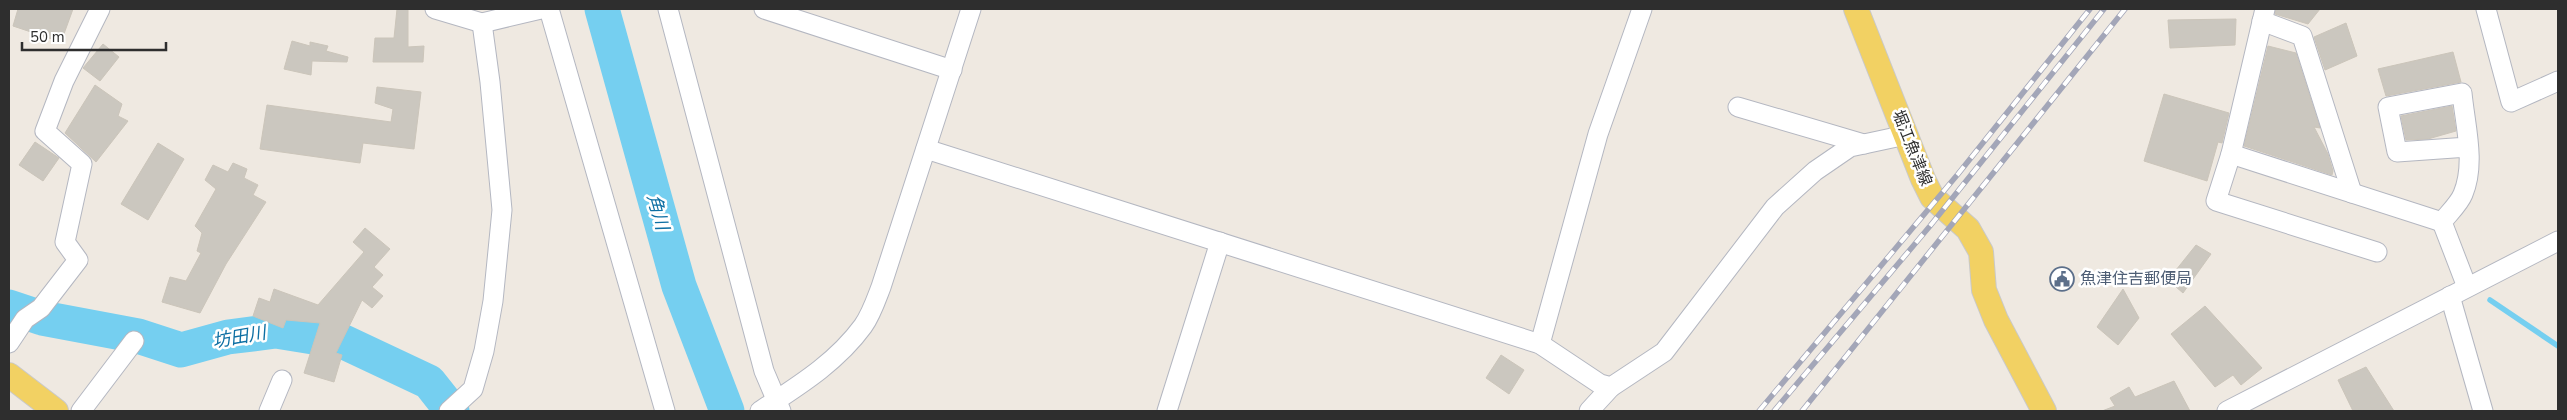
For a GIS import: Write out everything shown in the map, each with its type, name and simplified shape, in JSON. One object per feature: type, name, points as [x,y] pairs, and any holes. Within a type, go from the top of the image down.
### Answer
[{"type":"main road","name":"堀江魚津線","points":[[1856,9],[1932,197],[1968,229],[1981,252],[1984,290],[1996,320],[2044,411]]},
{"type":"main road","points":[[9,375],[56,411]]},
{"type":"street","points":[[9,343],[25,320],[41,308],[78,260],[65,242],[82,164],[45,131],[64,81],[100,9]]},
{"type":"street","points":[[435,9],[482,23],[541,9]]},
{"type":"street","points":[[549,9],[664,411]]},
{"type":"street","points":[[668,9],[772,407],[817,375],[843,350],[864,324],[881,287],[970,9]]},
{"type":"street","points":[[764,9],[952,70]]},
{"type":"street","points":[[1540,344],[1598,134],[1642,9]]},
{"type":"street","points":[[2486,9],[2511,102],[2558,81]]},
{"type":"street","points":[[2352,193],[2302,36],[2264,15],[2231,154],[2216,201],[2377,252]]},
{"type":"street","points":[[470,411],[473,389],[484,351],[493,301],[502,210],[490,82],[482,23]]},
{"type":"street","points":[[2442,222],[2462,195],[2469,170],[2468,147],[2462,93],[2388,107],[2397,152],[2468,147]]},
{"type":"street","points":[[1738,107],[1864,144]]},
{"type":"street","points":[[1589,411],[1611,387],[1664,352],[1775,207],[1815,171],[1850,147],[1906,135]]},
{"type":"street","points":[[926,149],[1540,344],[1600,384],[1611,387]]},
{"type":"street","points":[[2231,154],[2442,222]]},
{"type":"street","points":[[2442,222],[2467,287]]},
{"type":"street","points":[[2227,411],[2558,241]]},
{"type":"street","points":[[1167,411],[1220,242]]},
{"type":"street","points":[[2450,296],[2483,411]]},
{"type":"street","points":[[81,411],[134,341]]},
{"type":"street","points":[[269,411],[282,380]]},
{"type":"street","points":[[449,411],[473,389]]},
{"type":"building","points":[[18,9],[73,9],[61,42],[13,26]]},
{"type":"building","points":[[397,9],[408,9],[408,47],[424,46],[423,62],[373,62],[375,38],[394,38]]},
{"type":"building","points":[[2276,9],[2320,9],[2308,24],[2275,14]]},
{"type":"building","points":[[2236,19],[2235,45],[2170,48],[2168,20]]},
{"type":"building","points":[[2346,23],[2357,56],[2325,70],[2314,37]]},
{"type":"building","points":[[292,41],[310,46],[310,42],[328,46],[326,51],[348,57],[347,62],[312,61],[311,75],[284,69]]},
{"type":"building","points":[[103,44],[119,57],[100,81],[83,68]]},
{"type":"building","points":[[2268,46],[2296,53],[2320,128],[2314,127],[2328,154],[2333,171],[2332,175],[2244,146]]},
{"type":"building","points":[[2453,52],[2461,82],[2386,96],[2378,69]]},
{"type":"building","points":[[95,85],[122,104],[118,116],[128,121],[96,162],[65,133]]},
{"type":"building","points":[[377,87],[421,92],[414,149],[363,143],[360,163],[260,149],[267,105],[391,122],[393,109],[375,103]]},
{"type":"building","points":[[2164,94],[2229,113],[2222,143],[2218,142],[2207,181],[2144,161]]},
{"type":"building","points":[[2452,106],[2456,131],[2428,139],[2406,140],[2401,116]]},
{"type":"building","points":[[35,142],[59,158],[43,181],[19,165]]},
{"type":"building","points":[[158,143],[184,159],[148,220],[121,204]]},
{"type":"building","points":[[233,163],[247,169],[244,178],[258,185],[253,195],[266,202],[226,264],[200,313],[162,302],[170,277],[186,281],[201,253],[197,251],[202,233],[195,226],[216,189],[205,180],[213,165],[228,172]]},
{"type":"building","points":[[365,228],[390,249],[374,267],[383,275],[372,287],[383,296],[372,308],[362,300],[336,353],[342,355],[334,382],[304,373],[320,323],[286,320],[283,328],[253,316],[259,298],[270,302],[274,289],[318,305],[364,252],[353,242]]},
{"type":"building","points":[[2196,245],[2211,254],[2183,293],[2168,280]]},
{"type":"building","points":[[2123,289],[2139,318],[2118,345],[2097,327]]},
{"type":"building","points":[[2205,306],[2262,368],[2241,385],[2233,375],[2215,387],[2171,334]]},
{"type":"building","points":[[1501,355],[1524,370],[1509,394],[1486,378]]},
{"type":"building","points":[[2366,367],[2394,411],[2353,411],[2338,380]]},
{"type":"building","points":[[2174,381],[2190,411],[2102,411],[2115,406],[2110,398],[2129,387],[2135,397]]},
{"type":"waterway","name":"角川","points":[[602,9],[679,286],[727,411]]},
{"type":"waterway","points":[[2490,300],[2558,346]]},
{"type":"waterway","name":"坊田川","points":[[9,307],[42,318],[138,336],[181,350],[228,337],[276,331],[344,342],[429,382],[452,411]]},
{"type":"railway","points":[[1759,411],[1958,174],[2090,9]]},
{"type":"railway","points":[[1774,411],[1930,226],[2104,9]]},
{"type":"railway","points":[[1802,411],[2125,9]]},
{"type":"place","name":"魚津住吉郵便局","points":[[2062,279]]}]
